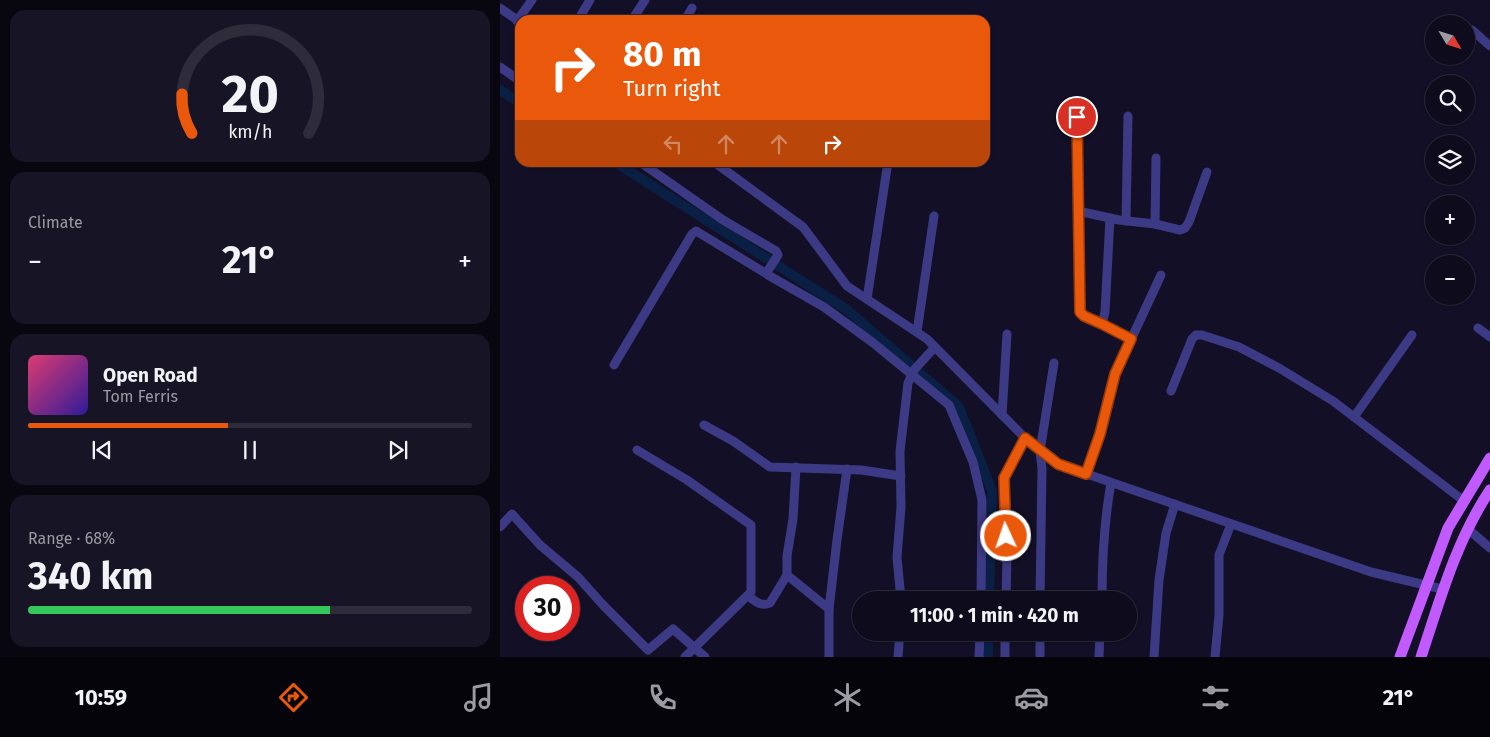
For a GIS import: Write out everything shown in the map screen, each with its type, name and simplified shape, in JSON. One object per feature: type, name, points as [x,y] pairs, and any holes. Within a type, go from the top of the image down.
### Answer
[{"type":"main road","points":[[1400,657],[1446,532],[1489,461]]},
{"type":"main road","points":[[1421,657],[1442,589],[1475,512],[1490,490]]},
{"type":"main road","points":[[1446,532],[1466,533]]},
{"type":"street","points":[[523,15],[532,0]]},
{"type":"street","points":[[581,15],[590,0]]},
{"type":"street","points":[[635,15],[645,0]]},
{"type":"street","points":[[500,8],[515,18]]},
{"type":"street","points":[[688,15],[692,8]]},
{"type":"street","points":[[1475,33],[1490,46]]},
{"type":"street","points":[[500,68],[515,78]]},
{"type":"street","points":[[1126,221],[1128,116]]},
{"type":"street","points":[[1077,117],[1080,312],[1084,316],[1131,339]]},
{"type":"street","points":[[1155,224],[1156,158]]},
{"type":"street","points":[[647,167],[723,220],[776,251],[778,254],[769,270]]},
{"type":"street","points":[[721,167],[803,227],[847,286],[917,332],[935,347],[1025,438],[1058,464],[1371,572],[1442,589]]},
{"type":"street","points":[[866,299],[887,167]]},
{"type":"street","points":[[1078,211],[1180,230],[1185,228],[1189,222],[1207,172]]},
{"type":"street","points":[[917,332],[934,216]]},
{"type":"street","points":[[1102,324],[1105,312],[1110,218]]},
{"type":"street","points":[[614,365],[696,230],[769,270],[915,370],[949,405],[973,462],[982,500],[981,591]]},
{"type":"street","points":[[1086,474],[1100,434],[1115,374],[1161,275]]},
{"type":"street","points":[[1478,328],[1490,336]]},
{"type":"street","points":[[1002,415],[1007,334]]},
{"type":"street","points":[[1171,391],[1192,339],[1196,335],[1202,335],[1239,347],[1279,368],[1333,401],[1464,501]]},
{"type":"street","points":[[1354,417],[1412,335]]},
{"type":"street","points":[[900,591],[897,557],[901,506],[900,451],[908,383],[915,370],[935,347]]},
{"type":"street","points":[[1040,591],[1042,469],[1040,451],[1054,362]]},
{"type":"street","points":[[704,425],[733,441],[770,467],[847,469],[901,476]]},
{"type":"street","points":[[1006,591],[1008,555],[1004,478],[1025,438]]},
{"type":"street","points":[[637,450],[687,480],[750,524],[751,592],[686,657]]},
{"type":"street","points":[[748,596],[761,605],[770,603],[787,575],[787,556],[793,519],[796,467]]},
{"type":"street","points":[[829,657],[829,609],[847,469]]},
{"type":"street","points":[[1102,591],[1104,518],[1111,482]]},
{"type":"street","points":[[1154,657],[1162,561],[1166,533],[1175,504]]},
{"type":"street","points":[[500,527],[512,514],[540,546],[578,577],[648,650],[673,629],[705,657]]},
{"type":"street","points":[[1215,657],[1219,615],[1219,555],[1231,524]]},
{"type":"street","points":[[1466,533],[1490,548]]},
{"type":"street","points":[[787,575],[829,609]]},
{"type":"street","points":[[898,657],[899,641]]},
{"type":"street","points":[[979,657],[980,641]]},
{"type":"street","points":[[1005,641],[1005,657]]},
{"type":"street","points":[[1040,641],[1040,657]]},
{"type":"street","points":[[1098,657],[1099,641]]},
{"type":"waterway","points":[[500,90],[515,100]]},
{"type":"waterway","points":[[623,167],[846,309],[959,407],[992,491],[989,591]]},
{"type":"waterway","points":[[988,641],[988,657]]},
{"type":"route","points":[[1006,536],[1004,478],[1025,438],[1058,464],[1086,474],[1100,434],[1115,374],[1131,339],[1081,315],[1080,312],[1077,117]]}]
